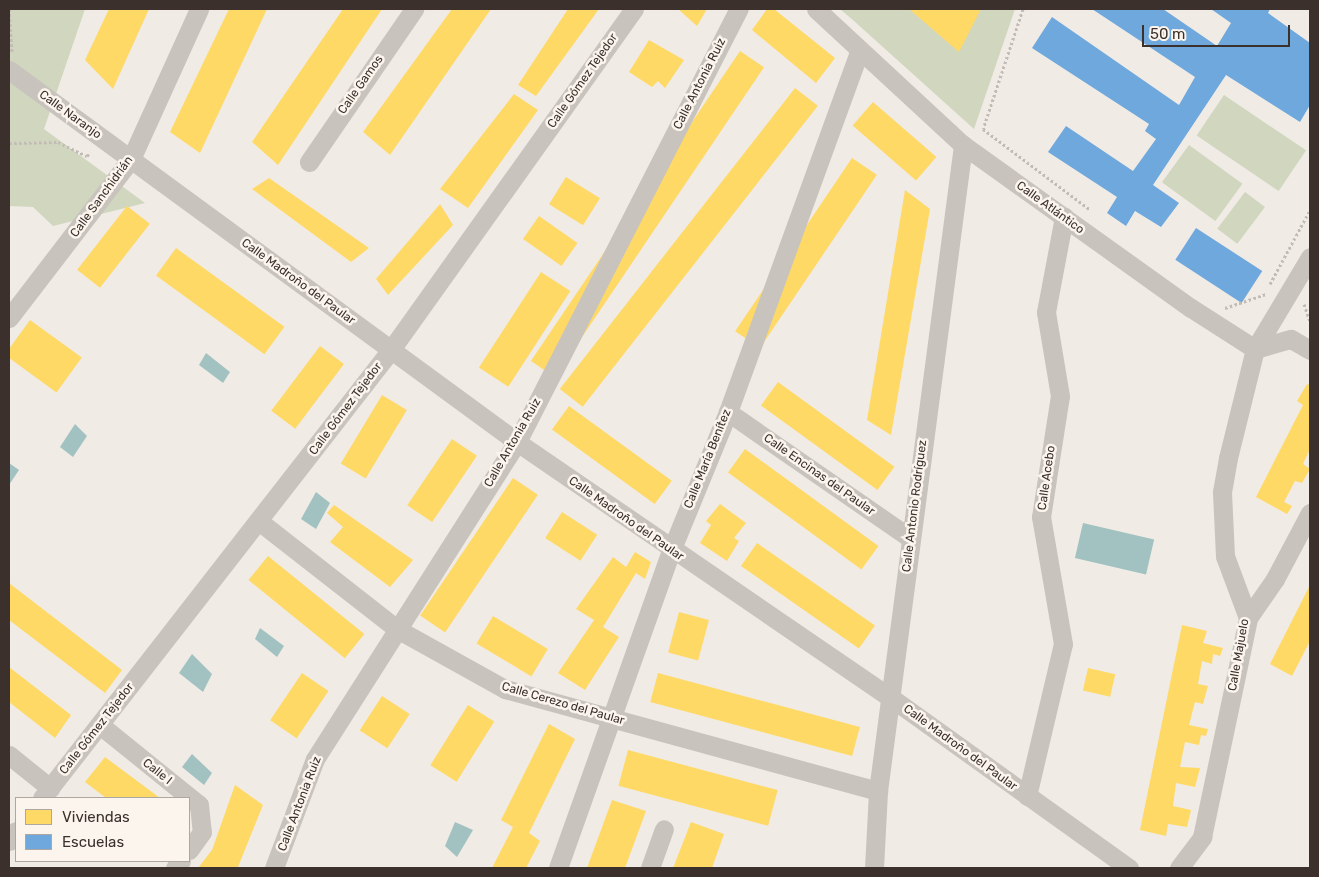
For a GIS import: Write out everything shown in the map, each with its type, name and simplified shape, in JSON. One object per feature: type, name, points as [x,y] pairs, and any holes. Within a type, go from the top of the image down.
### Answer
[{"type":"street","name":"Calle Sanchidrián","points":[[9,318],[131,159],[199,9]]},
{"type":"street","name":"Calle Gamos","points":[[309,162],[414,9]]},
{"type":"street","name":"Calle Gómez Tejedor","points":[[46,793],[260,522],[390,351],[634,9]]},
{"type":"street","name":"Calle Antonia Ruiz","points":[[274,868],[315,759],[517,442],[738,9]]},
{"type":"street","name":"Calle Atlántico","points":[[816,9],[963,145],[1255,349]]},
{"type":"street","name":"Calle María Benítez","points":[[558,868],[671,551],[728,412],[860,50]]},
{"type":"street","name":"Calle Naranjo","points":[[10,70],[131,159]]},
{"type":"street","name":"Calle Antonio Rodríguez","points":[[874,868],[878,792],[963,145]]},
{"type":"street","name":"Calle Madroño del Paular","points":[[131,159],[390,351],[517,442],[671,551],[890,697],[1129,868]]},
{"type":"street","name":"Calle Acebo","points":[[1027,796],[1063,644],[1041,517],[1060,396],[1046,312],[1064,217]]},
{"type":"street","name":"Calle Majuelo","points":[[1179,868],[1202,837],[1248,618],[1225,556],[1222,492],[1255,349],[1288,297],[1310,257]]},
{"type":"street","points":[[1255,349],[1291,339],[1310,350]]},
{"type":"street","name":"Calle Encinas del Paular","points":[[728,412],[910,538]]},
{"type":"street","points":[[1248,618],[1275,579],[1310,513]]},
{"type":"street","name":"Calle Cerezo del Paular","points":[[260,522],[398,629],[506,689],[878,792]]},
{"type":"street","name":"Calle I","points":[[100,725],[189,797]]},
{"type":"street","points":[[9,756],[46,793]]},
{"type":"street","name":"Calle I","points":[[190,798],[199,805],[202,832],[190,849]]},
{"type":"street","points":[[650,868],[664,829]]},
{"type":"path","points":[[9,9],[10,70]]},
{"type":"path","points":[[1023,9],[983,129],[1091,211]]},
{"type":"path","points":[[9,143],[58,142],[87,156],[99,137]]},
{"type":"path","points":[[1261,305],[1310,210]]},
{"type":"path","points":[[1220,304],[1226,308],[1275,290],[1304,304],[1310,321]]},
{"type":"green space","points":[[9,9],[85,9],[44,129],[145,203],[53,226],[33,207],[9,206]]},
{"type":"green space","points":[[840,9],[1015,9],[974,129],[854,21]]},
{"type":"green space","points":[[1224,95],[1306,150],[1279,191],[1197,136]]},
{"type":"green space","points":[[1189,145],[1242,184],[1215,221],[1162,182]]},
{"type":"green space","points":[[1245,192],[1265,207],[1237,244],[1217,229]]},
{"type":"water","points":[[206,353],[230,372],[223,383],[199,365]]},
{"type":"water","points":[[75,424],[87,436],[73,457],[60,447]]},
{"type":"water","points":[[9,463],[19,470],[9,485]]},
{"type":"water","points":[[316,492],[330,503],[316,529],[301,519]]},
{"type":"water","points":[[1083,523],[1154,539],[1146,574],[1075,558]]},
{"type":"water","points":[[260,628],[284,646],[277,657],[255,639]]},
{"type":"water","points":[[192,654],[212,674],[203,692],[179,673]]},
{"type":"water","points":[[192,754],[212,773],[204,785],[182,767]]},
{"type":"water","points":[[455,822],[473,830],[457,857],[445,846]]},
{"type":"building: Viviendas","points":[[109,9],[149,9],[113,89],[85,60]]},
{"type":"building: Viviendas","points":[[229,9],[267,9],[200,153],[170,132]]},
{"type":"building: Viviendas","points":[[343,9],[382,9],[278,165],[252,142]]},
{"type":"building: Viviendas","points":[[452,9],[491,9],[390,155],[363,132]]},
{"type":"building: Viviendas","points":[[568,9],[599,9],[536,96],[518,85]]},
{"type":"building: Viviendas","points":[[678,9],[707,9],[697,26]]},
{"type":"building: Viviendas","points":[[767,9],[774,9],[835,58],[816,83],[752,30]]},
{"type":"building: Viviendas","points":[[909,9],[981,9],[959,52]]},
{"type":"building: Viviendas","points":[[649,40],[684,60],[665,88],[658,81],[652,87],[629,72]]},
{"type":"building: Viviendas","points":[[740,51],[764,67],[555,377],[531,361]]},
{"type":"building: Viviendas","points":[[795,88],[818,106],[583,407],[560,389]]},
{"type":"building: Viviendas","points":[[514,94],[538,110],[468,208],[440,189]]},
{"type":"building: Viviendas","points":[[873,102],[936,157],[916,181],[853,125]]},
{"type":"building: Viviendas","points":[[852,158],[877,175],[760,348],[735,331]]},
{"type":"building: Viviendas","points":[[566,177],[600,198],[583,225],[549,204]]},
{"type":"building: Viviendas","points":[[269,178],[369,248],[351,262],[252,189]]},
{"type":"building: Viviendas","points":[[905,190],[930,209],[891,435],[867,420]]},
{"type":"building: Viviendas","points":[[440,204],[453,225],[388,295],[376,279]]},
{"type":"building: Viviendas","points":[[127,206],[150,224],[100,288],[77,270]]},
{"type":"building: Viviendas","points":[[539,216],[578,243],[561,266],[523,239]]},
{"type":"building: Viviendas","points":[[176,248],[284,327],[264,354],[156,276]]},
{"type":"building: Viviendas","points":[[541,272],[570,291],[508,387],[479,368]]},
{"type":"building: Viviendas","points":[[30,320],[82,358],[57,392],[9,358],[9,349]]},
{"type":"building: Viviendas","points":[[320,346],[344,364],[295,429],[271,411]]},
{"type":"building: Viviendas","points":[[778,382],[894,467],[877,490],[761,405]]},
{"type":"building: Viviendas","points":[[1307,384],[1310,385],[1310,449],[1303,464],[1310,469],[1302,483],[1295,481],[1284,502],[1292,506],[1287,514],[1256,497],[1303,405],[1297,401]]},
{"type":"building: Viviendas","points":[[382,395],[407,410],[366,479],[341,464]]},
{"type":"building: Viviendas","points":[[569,406],[672,481],[655,504],[552,429]]},
{"type":"building: Viviendas","points":[[452,439],[477,456],[432,522],[407,505]]},
{"type":"building: Viviendas","points":[[745,449],[878,546],[861,569],[728,472]]},
{"type":"building: Viviendas","points":[[513,478],[538,495],[445,632],[420,616]]},
{"type":"building: Viviendas","points":[[720,504],[746,523],[734,538],[739,541],[727,561],[700,543],[711,525],[706,521]]},
{"type":"building: Viviendas","points":[[334,505],[413,560],[390,587],[330,542],[343,527],[327,513]]},
{"type":"building: Viviendas","points":[[562,512],[597,535],[580,561],[545,538]]},
{"type":"building: Viviendas","points":[[757,543],[875,626],[859,649],[741,566]]},
{"type":"building: Viviendas","points":[[635,552],[651,562],[645,579],[636,573],[603,627],[619,637],[585,690],[558,673],[594,620],[576,609],[613,557],[626,567]]},
{"type":"building: Viviendas","points":[[268,556],[364,634],[345,658],[248,580]]},
{"type":"building: Viviendas","points":[[9,583],[122,670],[105,693],[9,620]]},
{"type":"building: Viviendas","points":[[1310,585],[1310,641],[1292,676],[1270,664]]},
{"type":"building: Viviendas","points":[[679,612],[709,620],[698,661],[668,653]]},
{"type":"building: Viviendas","points":[[493,616],[548,649],[531,676],[477,643]]},
{"type":"building: Viviendas","points":[[1182,625],[1207,631],[1203,643],[1223,648],[1220,656],[1213,654],[1212,664],[1202,661],[1198,684],[1208,686],[1203,704],[1195,702],[1189,725],[1208,729],[1206,736],[1201,735],[1199,745],[1185,742],[1180,767],[1200,768],[1195,787],[1176,783],[1173,806],[1191,810],[1187,827],[1168,824],[1166,836],[1140,830]]},
{"type":"building: Viviendas","points":[[9,667],[71,715],[55,738],[9,702]]},
{"type":"building: Viviendas","points":[[1088,668],[1115,674],[1110,697],[1083,690]]},
{"type":"building: Viviendas","points":[[302,673],[329,691],[297,738],[270,720]]},
{"type":"building: Viviendas","points":[[658,673],[860,727],[852,756],[650,702]]},
{"type":"building: Viviendas","points":[[382,696],[410,714],[387,748],[360,730]]},
{"type":"building: Viviendas","points":[[468,705],[494,721],[457,782],[430,765]]},
{"type":"building: Viviendas","points":[[549,724],[575,739],[529,833],[540,841],[526,868],[492,868],[513,827],[501,820]]},
{"type":"building: Viviendas","points":[[628,750],[778,790],[768,826],[618,786]]},
{"type":"building: Viviendas","points":[[105,757],[159,797],[105,797],[85,782]]},
{"type":"building: Viviendas","points":[[235,785],[263,805],[238,867],[198,868],[212,850]]},
{"type":"building: Viviendas","points":[[612,800],[646,811],[625,868],[587,868]]},
{"type":"building: Viviendas","points":[[691,822],[724,834],[712,868],[673,868]]},
{"type":"building: Escuelas","points":[[1092,9],[1163,9],[1217,46],[1231,23],[1211,9],[1270,9],[1268,13],[1310,43],[1310,105],[1300,122],[1226,75],[1153,185],[1179,203],[1161,227],[1135,211],[1126,226],[1107,213],[1117,197],[1048,152],[1066,126],[1133,171],[1156,139],[1145,131],[1149,124],[1032,48],[1052,17],[1179,105],[1195,77]]},
{"type":"building: Escuelas","points":[[1196,228],[1262,271],[1242,303],[1175,260]]}]
